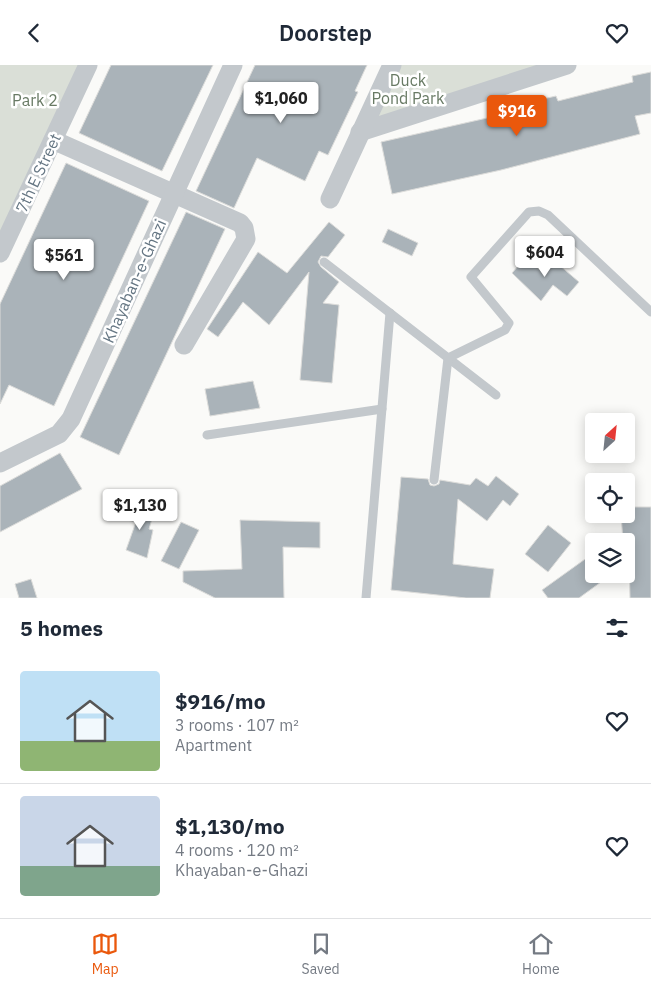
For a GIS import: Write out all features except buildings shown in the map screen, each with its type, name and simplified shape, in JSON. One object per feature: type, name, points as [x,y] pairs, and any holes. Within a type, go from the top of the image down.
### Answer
[{"type":"street","name":"7th E Street","points":[[0,253],[88,65]]},
{"type":"street","name":"Khayaban-e-Ghazi","points":[[0,463],[59,434],[71,419],[233,65]]},
{"type":"street","points":[[330,199],[392,65]]},
{"type":"street","points":[[360,132],[567,65]]},
{"type":"street","points":[[53,140],[240,223],[246,232],[246,239],[184,345]]},
{"type":"lane","points":[[448,358],[505,330],[509,323],[471,277],[529,212],[539,211],[548,215],[651,312]]},
{"type":"lane","points":[[324,262],[496,395]]},
{"type":"lane","points":[[366,598],[390,313]]},
{"type":"lane","points":[[434,480],[448,358]]},
{"type":"lane","points":[[207,435],[382,409]]},
{"type":"green space","name":"Park 2","points":[[0,65],[88,65],[0,253]]},
{"type":"green space","name":"Duck Pond Park","points":[[392,65],[567,65],[360,132]]}]
